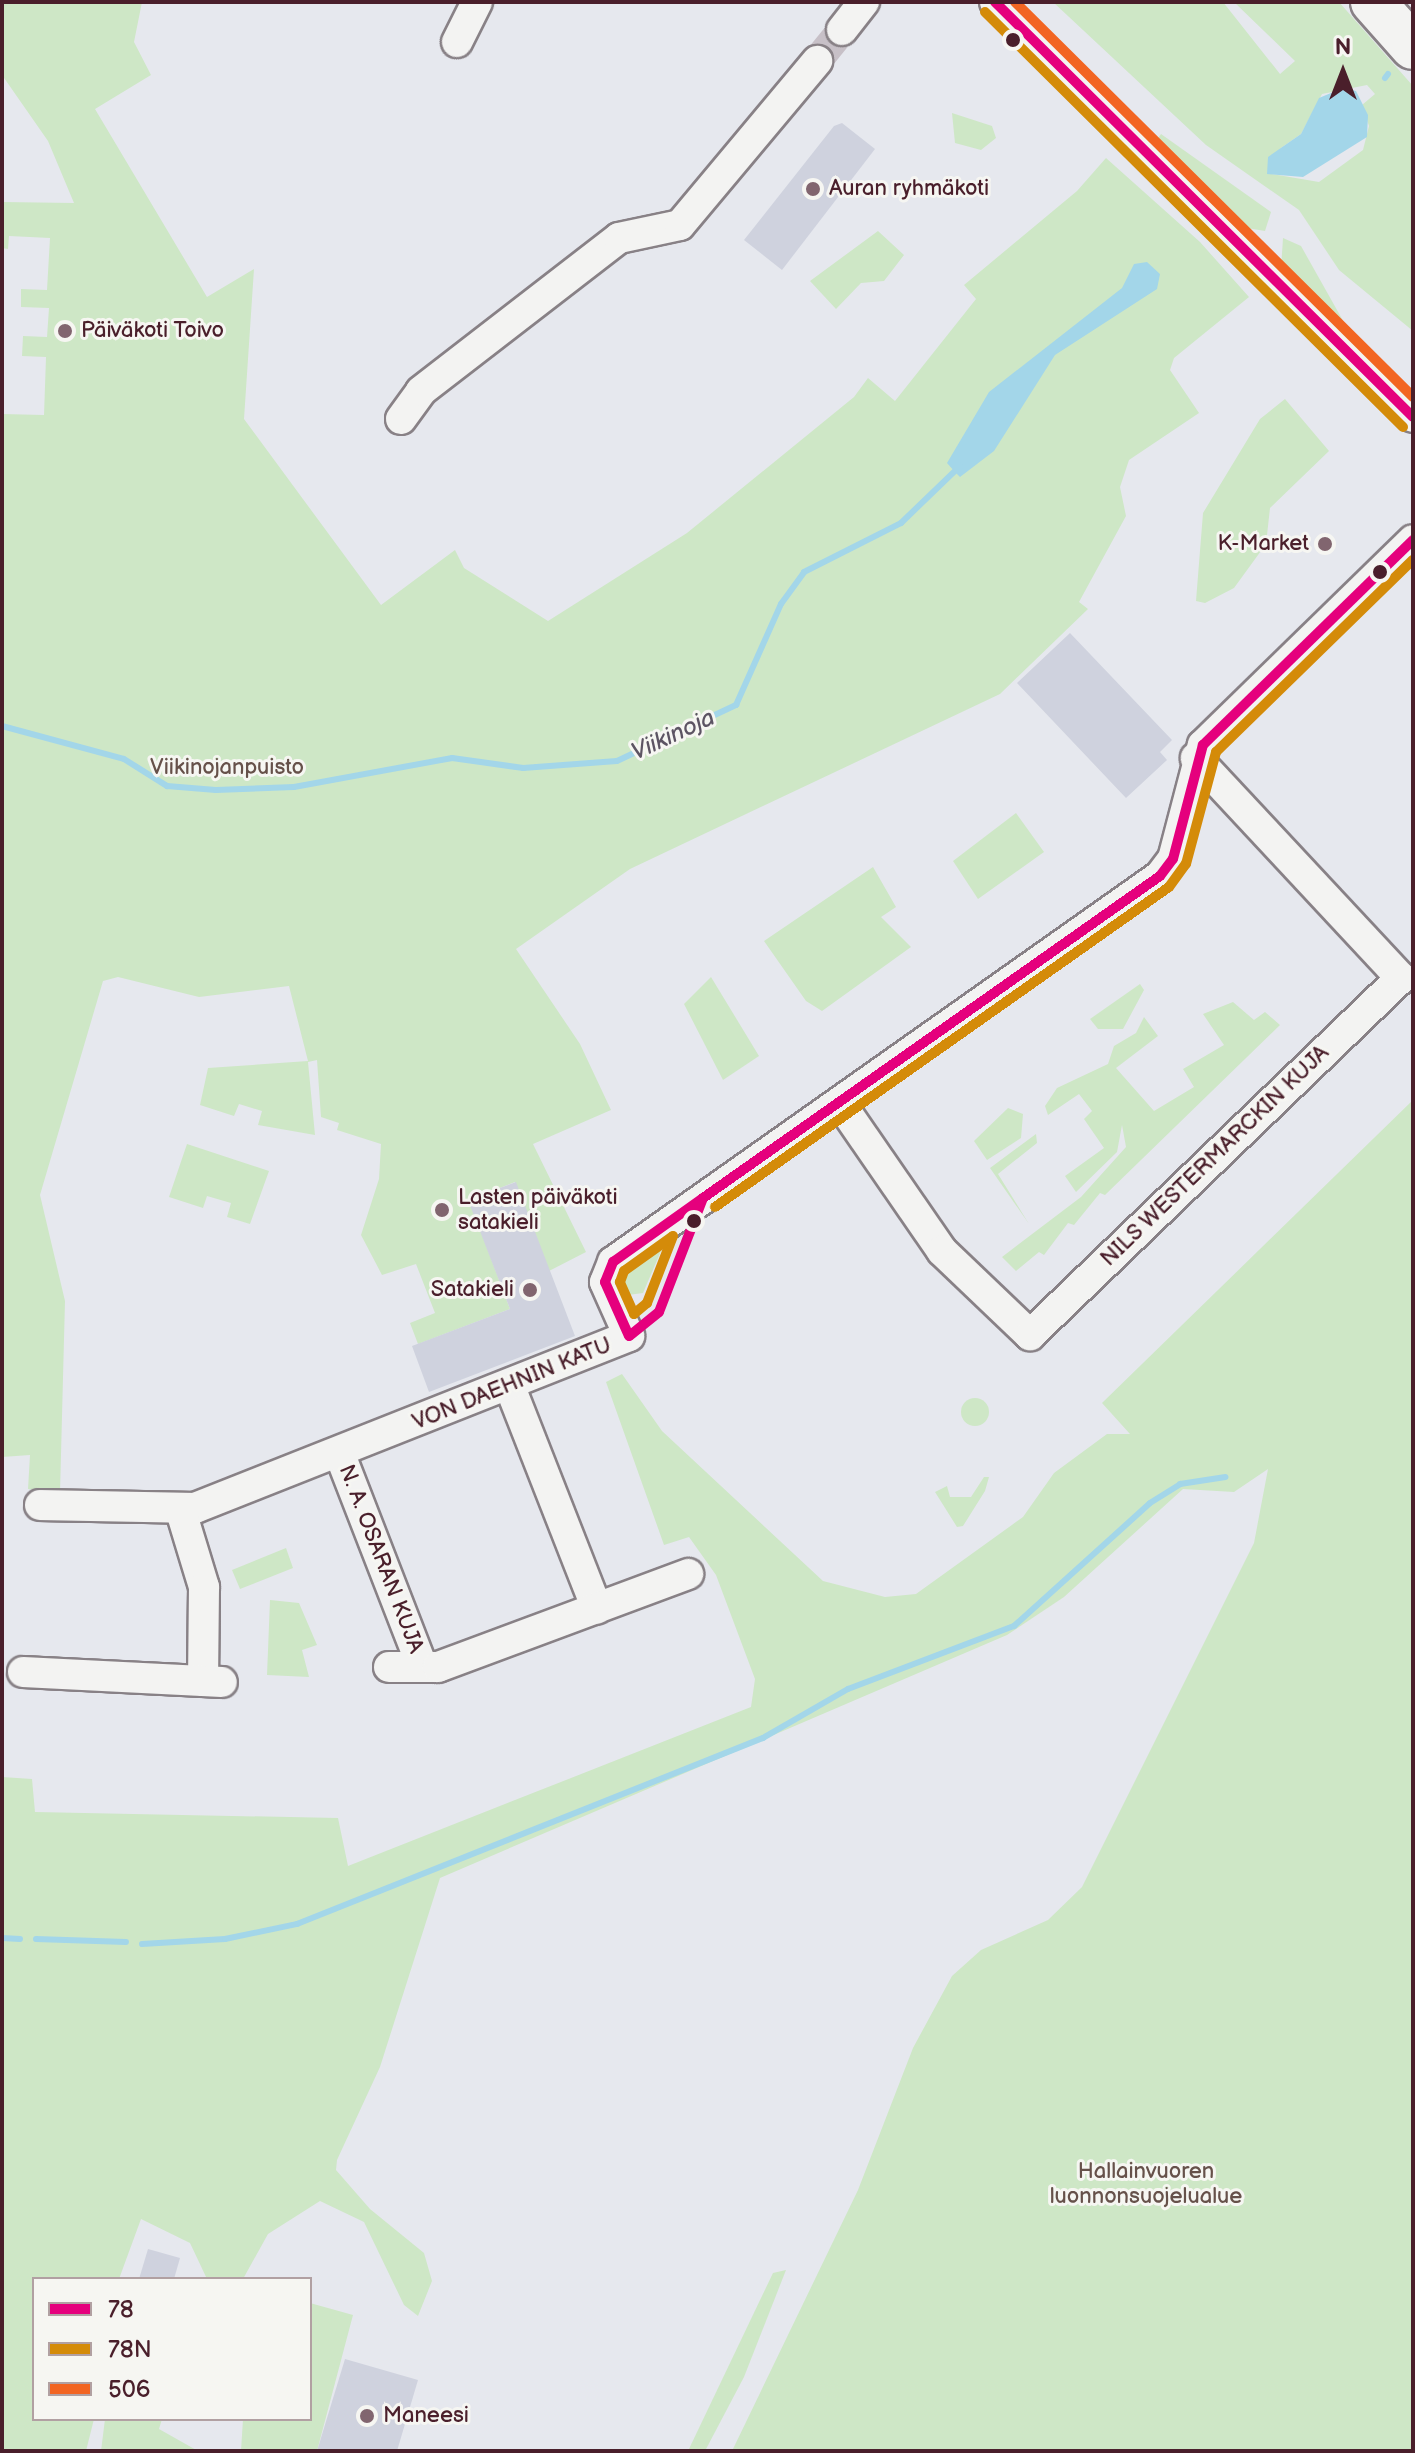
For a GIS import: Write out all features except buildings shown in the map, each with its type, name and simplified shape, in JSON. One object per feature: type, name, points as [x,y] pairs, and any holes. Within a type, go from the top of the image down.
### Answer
[{"type":"highway","points":[[1373,2],[1413,47]]},
{"type":"street","points":[[457,42],[477,2]]},
{"type":"street","points":[[842,30],[864,2]]},
{"type":"street","points":[[995,2],[1413,417]]},
{"type":"street","points":[[401,419],[421,391],[619,238],[680,225],[817,61]]},
{"type":"street","name":"VON DAEHNIN KATU","points":[[40,1505],[180,1508],[510,1387],[629,1336],[605,1282],[613,1262],[1160,876],[1177,846],[1196,758],[1203,745],[1413,540]]},
{"type":"street","name":"NILS WESTERMARCKIN KUJA","points":[[840,1103],[942,1251],[1030,1335],[1401,978],[1196,758]]},
{"type":"street","points":[[510,1387],[597,1609]]},
{"type":"street","name":"N. A. OSARAN KUJA","points":[[339,1452],[422,1666]]},
{"type":"street","points":[[23,1672],[212,1681],[204,1587],[180,1508]]},
{"type":"street","points":[[389,1667],[438,1667],[688,1574]]},
{"type":"green space","name":"Viikinojanpuisto","points":[[2,2],[142,2],[134,42],[151,75],[95,109],[207,297],[254,269],[244,419],[381,605],[455,550],[464,568],[548,621],[687,533],[854,397],[868,378],[895,401],[976,299],[964,285],[1077,191],[1106,158],[1200,242],[1249,297],[1174,358],[1170,370],[1199,413],[1129,460],[1120,487],[1126,516],[1079,602],[1088,609],[1000,694],[630,869],[516,949],[580,1044],[611,1110],[533,1144],[586,1252],[549,1271],[515,1182],[469,1200],[510,1309],[418,1344],[410,1323],[435,1313],[416,1264],[382,1275],[361,1235],[379,1179],[381,1144],[337,1130],[339,1123],[321,1117],[317,1060],[308,1062],[315,1135],[258,1125],[262,1111],[239,1104],[234,1116],[200,1105],[208,1068],[308,1061],[289,986],[199,997],[118,977],[103,981],[40,1195],[65,1301],[60,1493],[28,1489],[30,1455],[2,1457],[2,414],[44,415],[46,357],[22,356],[23,336],[47,337],[49,308],[21,307],[21,289],[47,290],[50,238],[9,236],[8,249],[2,248],[2,202],[74,203],[48,141],[2,75]]},
{"type":"green space","points":[[1053,2],[1223,2],[1280,74],[1295,61],[1234,2],[1339,2],[1413,86],[1413,331],[1339,270],[1299,210],[1206,145]],"holes":[[[1367,85],[1375,94],[1362,105],[1369,126],[1363,150],[1319,182],[1272,174],[1281,148],[1301,134],[1322,94]]]},
{"type":"green space","points":[[952,113],[992,126],[996,138],[981,150],[955,143]]},
{"type":"green space","points":[[1161,134],[1271,212],[1265,231],[1241,227],[1156,141]]},
{"type":"green space","points":[[878,231],[904,255],[884,281],[861,283],[836,309],[810,281]]},
{"type":"green space","points":[[1283,238],[1301,246],[1355,342],[1281,269]]},
{"type":"green space","points":[[1285,399],[1329,451],[1270,508],[1266,544],[1234,588],[1205,603],[1196,601],[1203,513],[1260,419]]},
{"type":"green space","points":[[1016,813],[1044,852],[978,899],[953,861]]},
{"type":"green space","points":[[873,867],[896,907],[881,917],[911,947],[822,1011],[806,1001],[764,941]]},
{"type":"green space","points":[[711,977],[759,1056],[723,1080],[684,1004]]},
{"type":"green space","points":[[1140,984],[1144,990],[1123,1029],[1098,1029],[1090,1019]]},
{"type":"green space","points":[[1233,1002],[1254,1020],[1265,1012],[1280,1025],[1105,1195],[1100,1193],[1074,1225],[1068,1223],[1044,1255],[1039,1252],[1016,1271],[1002,1257],[1081,1197],[1126,1147],[1122,1125],[1117,1152],[1076,1192],[1065,1176],[1104,1148],[1084,1119],[1092,1111],[1079,1094],[1048,1115],[1045,1106],[1057,1088],[1108,1064],[1114,1046],[1136,1033],[1144,1017],[1158,1036],[1116,1068],[1154,1111],[1194,1087],[1183,1069],[1224,1045],[1203,1014]]},
{"type":"green space","name":"Hallainvuoren luonnonsuojelualue","points":[[1413,1100],[1413,2451],[732,2451],[858,2190],[913,2048],[952,1976],[981,1950],[1048,1920],[1082,1887],[1254,1543],[1268,1469],[1234,1492],[1183,1489],[1064,1597],[1007,1635],[440,1878],[380,2067],[337,2160],[336,2170],[370,2209],[424,2253],[432,2281],[418,2316],[404,2305],[364,2222],[320,2201],[268,2234],[244,2277],[206,2277],[190,2243],[141,2219],[120,2277],[32,2277],[32,2421],[94,2421],[86,2451],[2,2451],[2,1777],[32,1779],[35,1812],[338,1818],[348,1866],[751,1707],[755,1679],[716,1575],[689,1537],[664,1545],[606,1382],[622,1374],[662,1431],[823,1581],[885,1597],[916,1594],[1023,1517],[1054,1473],[1107,1434],[1130,1434],[1102,1403]]},
{"type":"green space","points":[[1008,1108],[1023,1114],[1021,1138],[987,1160],[974,1141]]},
{"type":"green space","points":[[1036,1134],[1037,1143],[998,1174],[1029,1224],[990,1168]]},
{"type":"green space","points":[[187,1144],[269,1171],[250,1224],[227,1217],[231,1203],[207,1196],[203,1208],[169,1197]]},
{"type":"green space","points":[[664,1244],[643,1293],[628,1295],[621,1283],[624,1272]]},
{"type":"green space","points":[[975,1398],[985,1402],[989,1412],[985,1422],[975,1426],[965,1422],[961,1412],[965,1402]]},
{"type":"green space","points":[[984,1477],[989,1477],[985,1491],[963,1526],[957,1527],[935,1492],[947,1486],[950,1497],[971,1497]]},
{"type":"green space","points":[[286,1548],[293,1568],[240,1589],[232,1570]]},
{"type":"green space","points":[[270,1600],[299,1603],[317,1645],[302,1650],[309,1677],[267,1675]]},
{"type":"green space","points":[[786,2270],[744,2377],[705,2451],[688,2451],[773,2273]]},
{"type":"green space","points":[[312,2304],[353,2315],[317,2451],[241,2451],[243,2421],[312,2421]]},
{"type":"green space","points":[[105,2421],[161,2421],[159,2429],[198,2451],[101,2451]]},
{"type":"water","points":[[1343,88],[1356,91],[1368,115],[1367,137],[1303,177],[1267,174],[1268,157],[1301,134],[1319,98]]},
{"type":"water","points":[[1147,262],[1160,274],[1157,289],[1055,355],[994,451],[960,477],[947,463],[989,392],[1122,288],[1134,264]]},
{"type":"waterway","name":"Viikinoja","points":[[1385,78],[1388,74]]},
{"type":"waterway","name":"Viikinoja","points":[[2,726],[124,759],[167,786],[216,790],[294,787],[452,758],[523,768],[617,761],[736,705],[781,604],[804,572],[901,523],[960,466]]},
{"type":"waterway","points":[[142,1944],[225,1939],[297,1924],[763,1738],[848,1689],[1014,1626],[1150,1503],[1180,1484],[1225,1477]]},
{"type":"waterway","points":[[2,1938],[20,1939]]},
{"type":"waterway","points":[[36,1939],[126,1942]]},
{"type":"tunnel","points":[[817,61],[842,30]]},
{"type":"transit line","name":"78","points":[[995,2],[1413,417]]},
{"type":"transit line","name":"506","points":[[1015,2],[1413,397]]},
{"type":"transit line","name":"78N","points":[[985,12],[1403,427]]},
{"type":"transit line","name":"78","points":[[703,1198],[1160,876],[1173,859],[1203,745],[1413,540]]},
{"type":"transit line","name":"78N","points":[[715,1207],[1169,887],[1186,864],[1216,752],[1413,560]]},
{"type":"transit line","name":"78","points":[[703,1198],[659,1312],[629,1336],[605,1282],[613,1262],[703,1198]]},
{"type":"transit line","name":"78N","points":[[673,1236],[647,1303],[634,1314],[620,1282],[624,1271],[673,1236]]},
{"type":"place","name":"Auran ryhmäkoti","points":[[813,189]]},
{"type":"place","name":"Päiväkoti Toivo","points":[[65,331]]},
{"type":"place","name":"K-Market","points":[[1325,544]]},
{"type":"place","name":"Lasten päiväkoti satakieli","points":[[442,1210]]},
{"type":"place","name":"Satakieli","points":[[530,1290]]},
{"type":"place","name":"Maneesi","points":[[367,2416]]}]
